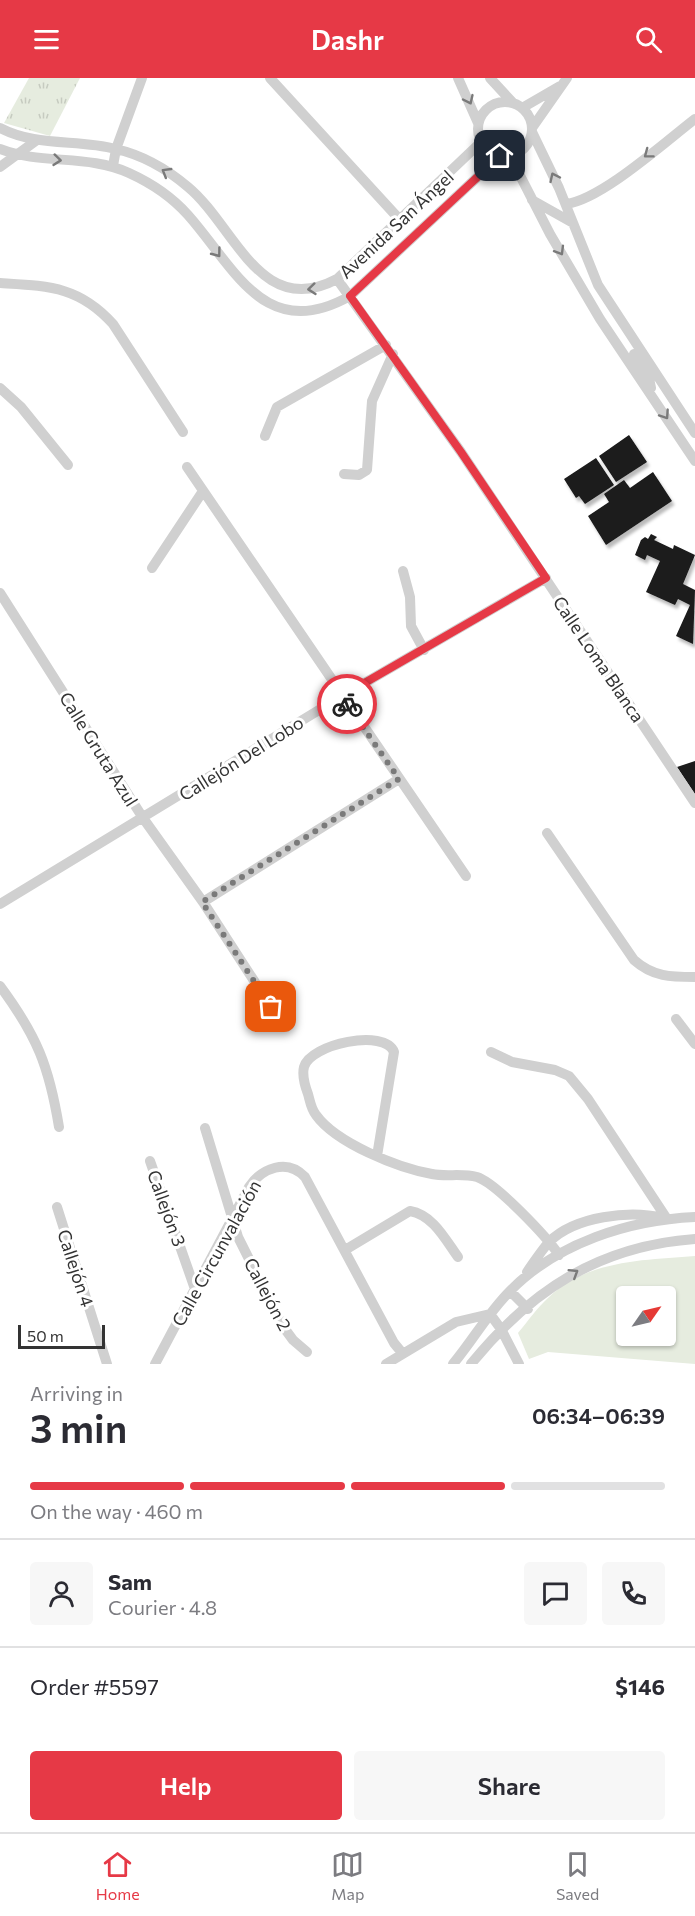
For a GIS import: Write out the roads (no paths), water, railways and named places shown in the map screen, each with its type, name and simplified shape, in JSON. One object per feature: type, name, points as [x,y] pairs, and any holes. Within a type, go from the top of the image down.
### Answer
[{"type":"street","points":[[112,166],[142,78]]},
{"type":"street","points":[[270,78],[401,221]]},
{"type":"street","points":[[458,78],[478,123],[481,142],[486,148],[505,156],[580,284],[695,460]]},
{"type":"street","points":[[490,78],[529,117],[532,130],[566,204],[598,285],[626,332],[695,433]]},
{"type":"street","points":[[478,123],[488,108],[505,102],[518,105],[563,82]]},
{"type":"street","points":[[505,156],[523,150],[532,130],[563,82]]},
{"type":"street","points":[[566,204],[575,203],[602,188],[695,119]]},
{"type":"street","name":"Avenida San Ángel","points":[[0,128],[20,137],[116,149],[146,160],[189,187],[214,215],[248,260],[273,282],[307,290],[321,288],[337,279],[401,221],[481,142]]},
{"type":"street","points":[[0,167],[37,140]]},
{"type":"street","name":"Avenida San Ángel","points":[[0,149],[17,155],[112,166],[166,194],[190,217],[248,290],[268,303],[309,312],[334,305],[350,296],[505,156]]},
{"type":"street","points":[[532,200],[573,223]]},
{"type":"street","name":"Calle Loma Blanca","points":[[337,279],[393,354],[546,578],[695,803]]},
{"type":"street","points":[[0,283],[52,287],[71,292],[100,310],[113,324],[183,432]]},
{"type":"street","points":[[580,284],[597,298],[614,326],[626,332]]},
{"type":"street","points":[[626,332],[628,346],[650,381],[651,394]]},
{"type":"street","points":[[265,436],[277,407],[386,345]]},
{"type":"street","points":[[344,474],[358,475],[367,470],[372,400],[393,354]]},
{"type":"street","points":[[0,388],[21,407],[68,465]]},
{"type":"street","points":[[187,467],[466,876]]},
{"type":"street","points":[[152,568],[203,491]]},
{"type":"street","points":[[403,571],[410,597],[411,626],[424,650]]},
{"type":"street","name":"Callejón Del Lobo","points":[[0,904],[342,696],[546,578]]},
{"type":"street","name":"Calle Gruta Azul","points":[[0,593],[143,818],[202,902],[282,1024]]},
{"type":"street","points":[[202,902],[399,779]]},
{"type":"street","points":[[547,833],[634,960],[646,970],[657,975],[695,977]]},
{"type":"street","points":[[0,986],[18,1011],[39,1050],[51,1079],[59,1127]]},
{"type":"street","points":[[676,1018],[695,1044]]},
{"type":"street","points":[[377,1156],[394,1052],[392,1046],[386,1042],[365,1040],[320,1050],[307,1060],[303,1069],[313,1113],[321,1122],[377,1156],[413,1170],[435,1174],[465,1175],[488,1182],[550,1242],[559,1255]]},
{"type":"street","points":[[491,1052],[512,1062],[555,1070],[569,1076],[588,1099],[667,1219]]},
{"type":"street","name":"Callejón 2","points":[[205,1128],[232,1222],[282,1325],[293,1340],[308,1352]]},
{"type":"street","name":"Callejón 3","points":[[150,1161],[195,1289]]},
{"type":"street","name":"Calle Circunvalación","points":[[155,1364],[258,1177],[273,1168],[289,1166],[305,1177],[394,1343],[403,1354]]},
{"type":"street","name":"Callejón 4","points":[[57,1207],[107,1364]]},
{"type":"street","points":[[345,1250],[410,1211],[421,1213],[435,1225],[458,1257]]},
{"type":"street","points":[[453,1364],[483,1318],[520,1281],[550,1242],[577,1226],[614,1215],[633,1213],[667,1219]]},
{"type":"street","points":[[520,1281],[559,1255],[603,1235],[667,1219],[695,1217]]},
{"type":"street","points":[[471,1364],[498,1333],[563,1280],[596,1261],[634,1248],[695,1239]]},
{"type":"street","points":[[510,1291],[528,1309]]},
{"type":"street","points":[[387,1364],[449,1326],[483,1318]]},
{"type":"street","points":[[483,1318],[498,1333],[519,1364]]}]
